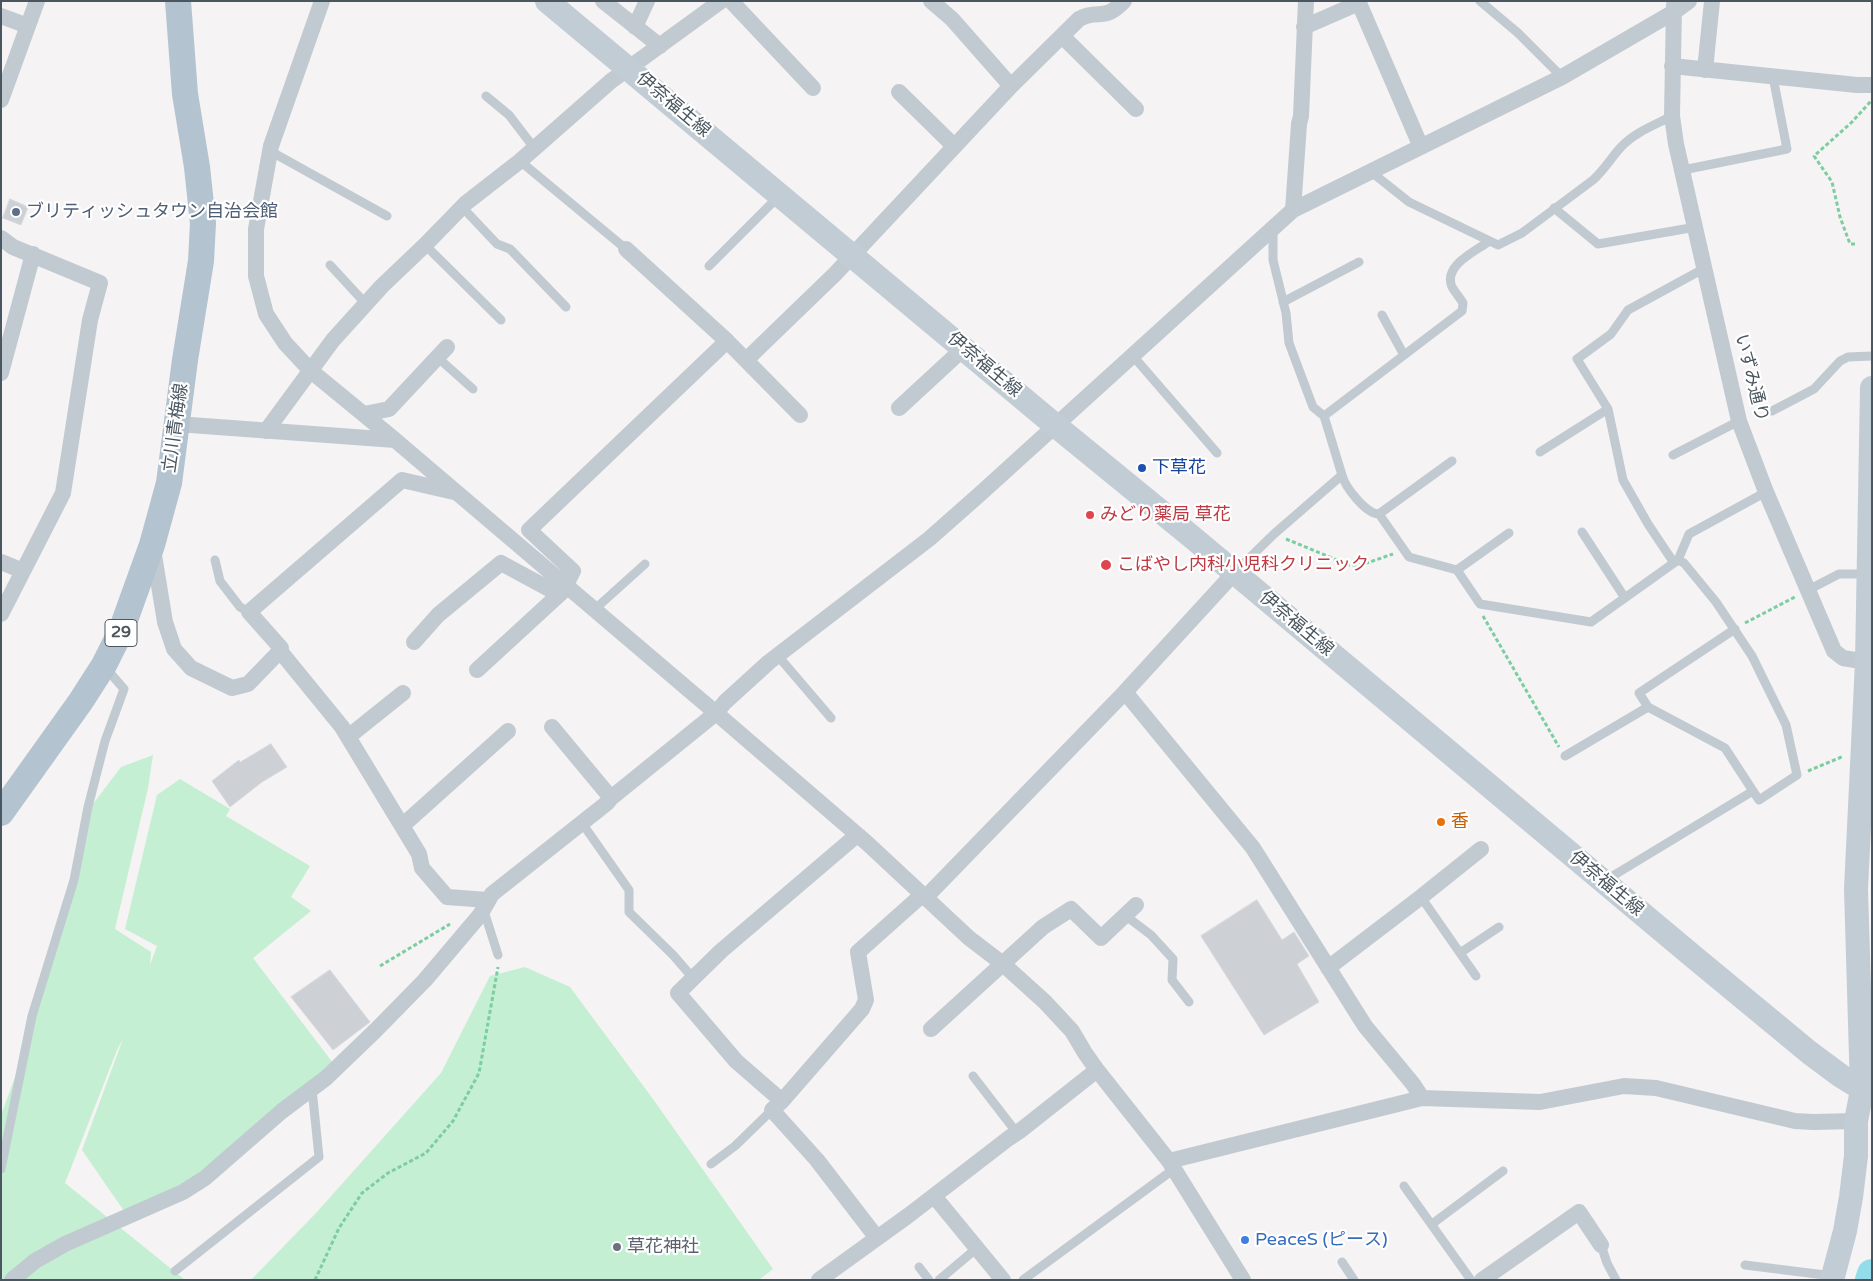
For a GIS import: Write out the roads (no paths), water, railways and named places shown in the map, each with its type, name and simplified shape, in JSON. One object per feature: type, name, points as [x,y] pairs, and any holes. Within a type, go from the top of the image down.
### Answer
[{"type":"main road","name":"立川青梅線","points":[[1,813],[104,665],[121,631],[152,545],[169,483],[185,360],[201,261],[203,223],[197,167],[184,94],[178,1]]},
{"type":"main road","name":"伊奈福生線","points":[[547,1],[1056,426],[1235,572],[1603,882],[1810,1053],[1868,1093]]},
{"type":"main road","points":[[1833,1278],[1852,1197],[1856,1156],[1856,1121],[1868,1093],[1860,888],[1860,748],[1867,662],[1872,388]]},
{"type":"street","points":[[1,100],[37,1]]},
{"type":"street","points":[[322,1],[270,151],[256,230],[256,276],[266,314],[285,343],[311,371],[716,712],[857,835],[969,938],[1045,1002],[1072,1031],[1085,1054],[1171,1165],[1243,1280]]},
{"type":"street","points":[[603,1],[660,46]]},
{"type":"street","points":[[635,27],[647,1]]},
{"type":"street","points":[[266,431],[333,340],[382,286],[462,207],[520,161],[628,68],[721,1]]},
{"type":"street","points":[[731,1],[813,88]]},
{"type":"street","points":[[931,1],[952,20],[1011,86]]},
{"type":"street","points":[[746,360],[835,274],[1011,86],[1079,19],[1086,15],[1105,15],[1114,11],[1124,1]]},
{"type":"street","points":[[1293,210],[1301,116],[1306,1]]},
{"type":"street","points":[[12,1280],[35,1261],[65,1244],[183,1192],[205,1178],[282,1111],[312,1089],[376,1030],[425,980],[480,915],[492,894],[607,804],[611,798],[716,712],[778,656],[929,539],[1293,210],[1562,77],[1674,7],[1689,1]]},
{"type":"street","points":[[1705,70],[1712,1]]},
{"type":"street","points":[[1304,27],[1358,4],[1421,147]]},
{"type":"street","name":"いずみ通り","points":[[1674,7],[1672,116],[1676,144],[1739,421],[1766,492],[1834,651],[1843,658],[1867,662]]},
{"type":"street","points":[[1,16],[28,26]]},
{"type":"street","points":[[1062,36],[1136,108]]},
{"type":"street","points":[[1672,66],[1872,85]]},
{"type":"street","points":[[899,92],[954,146]]},
{"type":"street","points":[[1,238],[13,246],[100,283],[90,320],[63,493],[1,614]]},
{"type":"street","points":[[626,249],[727,341],[800,415]]},
{"type":"street","points":[[1,373],[33,254]]},
{"type":"street","points":[[477,670],[563,591],[573,571],[530,530],[727,341]]},
{"type":"street","points":[[899,408],[964,348]]},
{"type":"street","points":[[364,414],[389,409],[442,352]]},
{"type":"street","points":[[177,424],[395,440]]},
{"type":"street","points":[[459,494],[402,480],[249,612],[281,648],[280,651],[321,699],[348,737],[419,854],[422,868],[447,897],[486,904]]},
{"type":"street","points":[[152,545],[168,632],[174,650],[191,668],[232,688],[248,684],[280,651]]},
{"type":"street","points":[[1,562],[23,571]]},
{"type":"street","points":[[414,642],[438,615],[501,563],[551,590],[566,584]]},
{"type":"street","points":[[777,1106],[862,1009],[866,1000],[858,952],[924,896],[1125,692],[1235,572]]},
{"type":"street","points":[[1125,692],[1253,848],[1365,1026],[1413,1084],[1422,1098]]},
{"type":"street","points":[[348,737],[402,693]]},
{"type":"street","points":[[552,727],[611,798]]},
{"type":"street","points":[[402,826],[508,731]]},
{"type":"street","points":[[857,835],[721,952],[678,993],[777,1106],[877,1238]]},
{"type":"street","points":[[1328,968],[1421,897],[1481,848]]},
{"type":"street","points":[[931,1029],[1043,926],[1071,909],[1101,938],[1131,911]]},
{"type":"street","points":[[819,1280],[934,1196],[1097,1070]]},
{"type":"street","points":[[1171,1165],[1422,1098],[1540,1102],[1624,1086],[1656,1088],[1795,1120],[1813,1122],[1856,1121]]},
{"type":"street","points":[[934,1196],[1003,1280]]},
{"type":"street","points":[[1482,1280],[1580,1212],[1601,1246]]},
{"type":"lane","points":[[1480,1],[1518,34],[1562,77]]},
{"type":"lane","points":[[1683,170],[1787,149],[1773,76]]},
{"type":"lane","points":[[486,96],[509,115],[534,149]]},
{"type":"lane","points":[[1370,171],[1409,202],[1431,214],[1449,220],[1488,242],[1498,245],[1522,233],[1602,172],[1621,147],[1632,137],[1672,116]]},
{"type":"lane","points":[[270,151],[387,216]]},
{"type":"lane","points":[[520,161],[626,249]]},
{"type":"lane","points":[[710,266],[780,195]]},
{"type":"lane","points":[[462,207],[497,244],[510,249],[566,307]]},
{"type":"lane","points":[[1554,208],[1598,244],[1696,227]]},
{"type":"lane","points":[[1273,227],[1273,260],[1286,313],[1289,343],[1313,407],[1324,416],[1343,482],[1364,507],[1374,514],[1379,514],[1452,461]]},
{"type":"lane","points":[[1324,416],[1462,311],[1463,303],[1452,287],[1450,277],[1454,266],[1488,242]]},
{"type":"lane","points":[[425,245],[501,320]]},
{"type":"lane","points":[[1283,302],[1359,262]]},
{"type":"lane","points":[[330,265],[366,304]]},
{"type":"lane","points":[[1705,268],[1628,310],[1612,334],[1577,359],[1608,409],[1623,480],[1648,524],[1676,561],[1684,563],[1735,629],[1752,656],[1786,725],[1801,774],[1759,800],[1725,748],[1648,707],[1639,693],[1735,629]]},
{"type":"lane","points":[[1382,315],[1404,355]]},
{"type":"lane","points":[[442,352],[473,390]]},
{"type":"lane","points":[[1133,356],[1217,453]]},
{"type":"lane","points":[[1772,411],[1814,389],[1840,361],[1848,358],[1872,356]]},
{"type":"lane","points":[[1540,452],[1608,409]]},
{"type":"lane","points":[[1673,455],[1739,421]]},
{"type":"lane","points":[[1235,572],[1274,534],[1342,475]]},
{"type":"lane","points":[[1379,514],[1409,557],[1457,570],[1480,604],[1591,622],[1676,561],[1689,534],[1766,492]]},
{"type":"lane","points":[[1582,532],[1625,598]]},
{"type":"lane","points":[[1457,570],[1509,533]]},
{"type":"lane","points":[[215,560],[220,581],[240,607],[249,612]]},
{"type":"lane","points":[[595,609],[645,564]]},
{"type":"lane","points":[[1808,590],[1839,574],[1868,574]]},
{"type":"lane","points":[[778,656],[831,718]]},
{"type":"lane","points":[[1,1169],[32,1016],[74,880],[88,807],[105,741],[124,688],[104,665]]},
{"type":"lane","points":[[1564,756],[1648,707]]},
{"type":"lane","points":[[1603,882],[1753,791]]},
{"type":"lane","points":[[582,823],[629,890],[629,912],[673,955],[693,978]]},
{"type":"lane","points":[[1421,897],[1476,976]]},
{"type":"lane","points":[[486,904],[498,955]]},
{"type":"lane","points":[[1131,911],[1173,959],[1172,980],[1188,1002]]},
{"type":"lane","points":[[1460,953],[1499,928]]},
{"type":"lane","points":[[972,1076],[1017,1133]]},
{"type":"lane","points":[[175,1271],[320,1158],[312,1089]]},
{"type":"lane","points":[[711,1164],[735,1146],[777,1106]]},
{"type":"lane","points":[[1023,1280],[1171,1165]]},
{"type":"lane","points":[[1432,1224],[1503,1171]]},
{"type":"lane","points":[[1404,1186],[1471,1280]]},
{"type":"lane","points":[[1601,1246],[1616,1280]]},
{"type":"lane","points":[[939,1280],[978,1248]]},
{"type":"lane","points":[[1342,1262],[1354,1280]]},
{"type":"lane","points":[[1745,1265],[1833,1278]]},
{"type":"lane","points":[[919,1267],[929,1280]]},
{"type":"waterway","points":[[1870,1280],[1872,1274]]},
{"type":"place","name":"ブリティッシュタウン自治会館","points":[[16,212]]},
{"type":"place","name":"下草花","points":[[1142,468]]},
{"type":"place","name":"みどり薬局 草花","points":[[1090,515]]},
{"type":"place","name":"こばやし内科小児科クリニック","points":[[1106,565]]},
{"type":"place","name":"香","points":[[1441,822]]},
{"type":"place","name":"PeaceS (ピース)","points":[[1245,1240]]},
{"type":"place","name":"草花神社","points":[[617,1247]]}]
